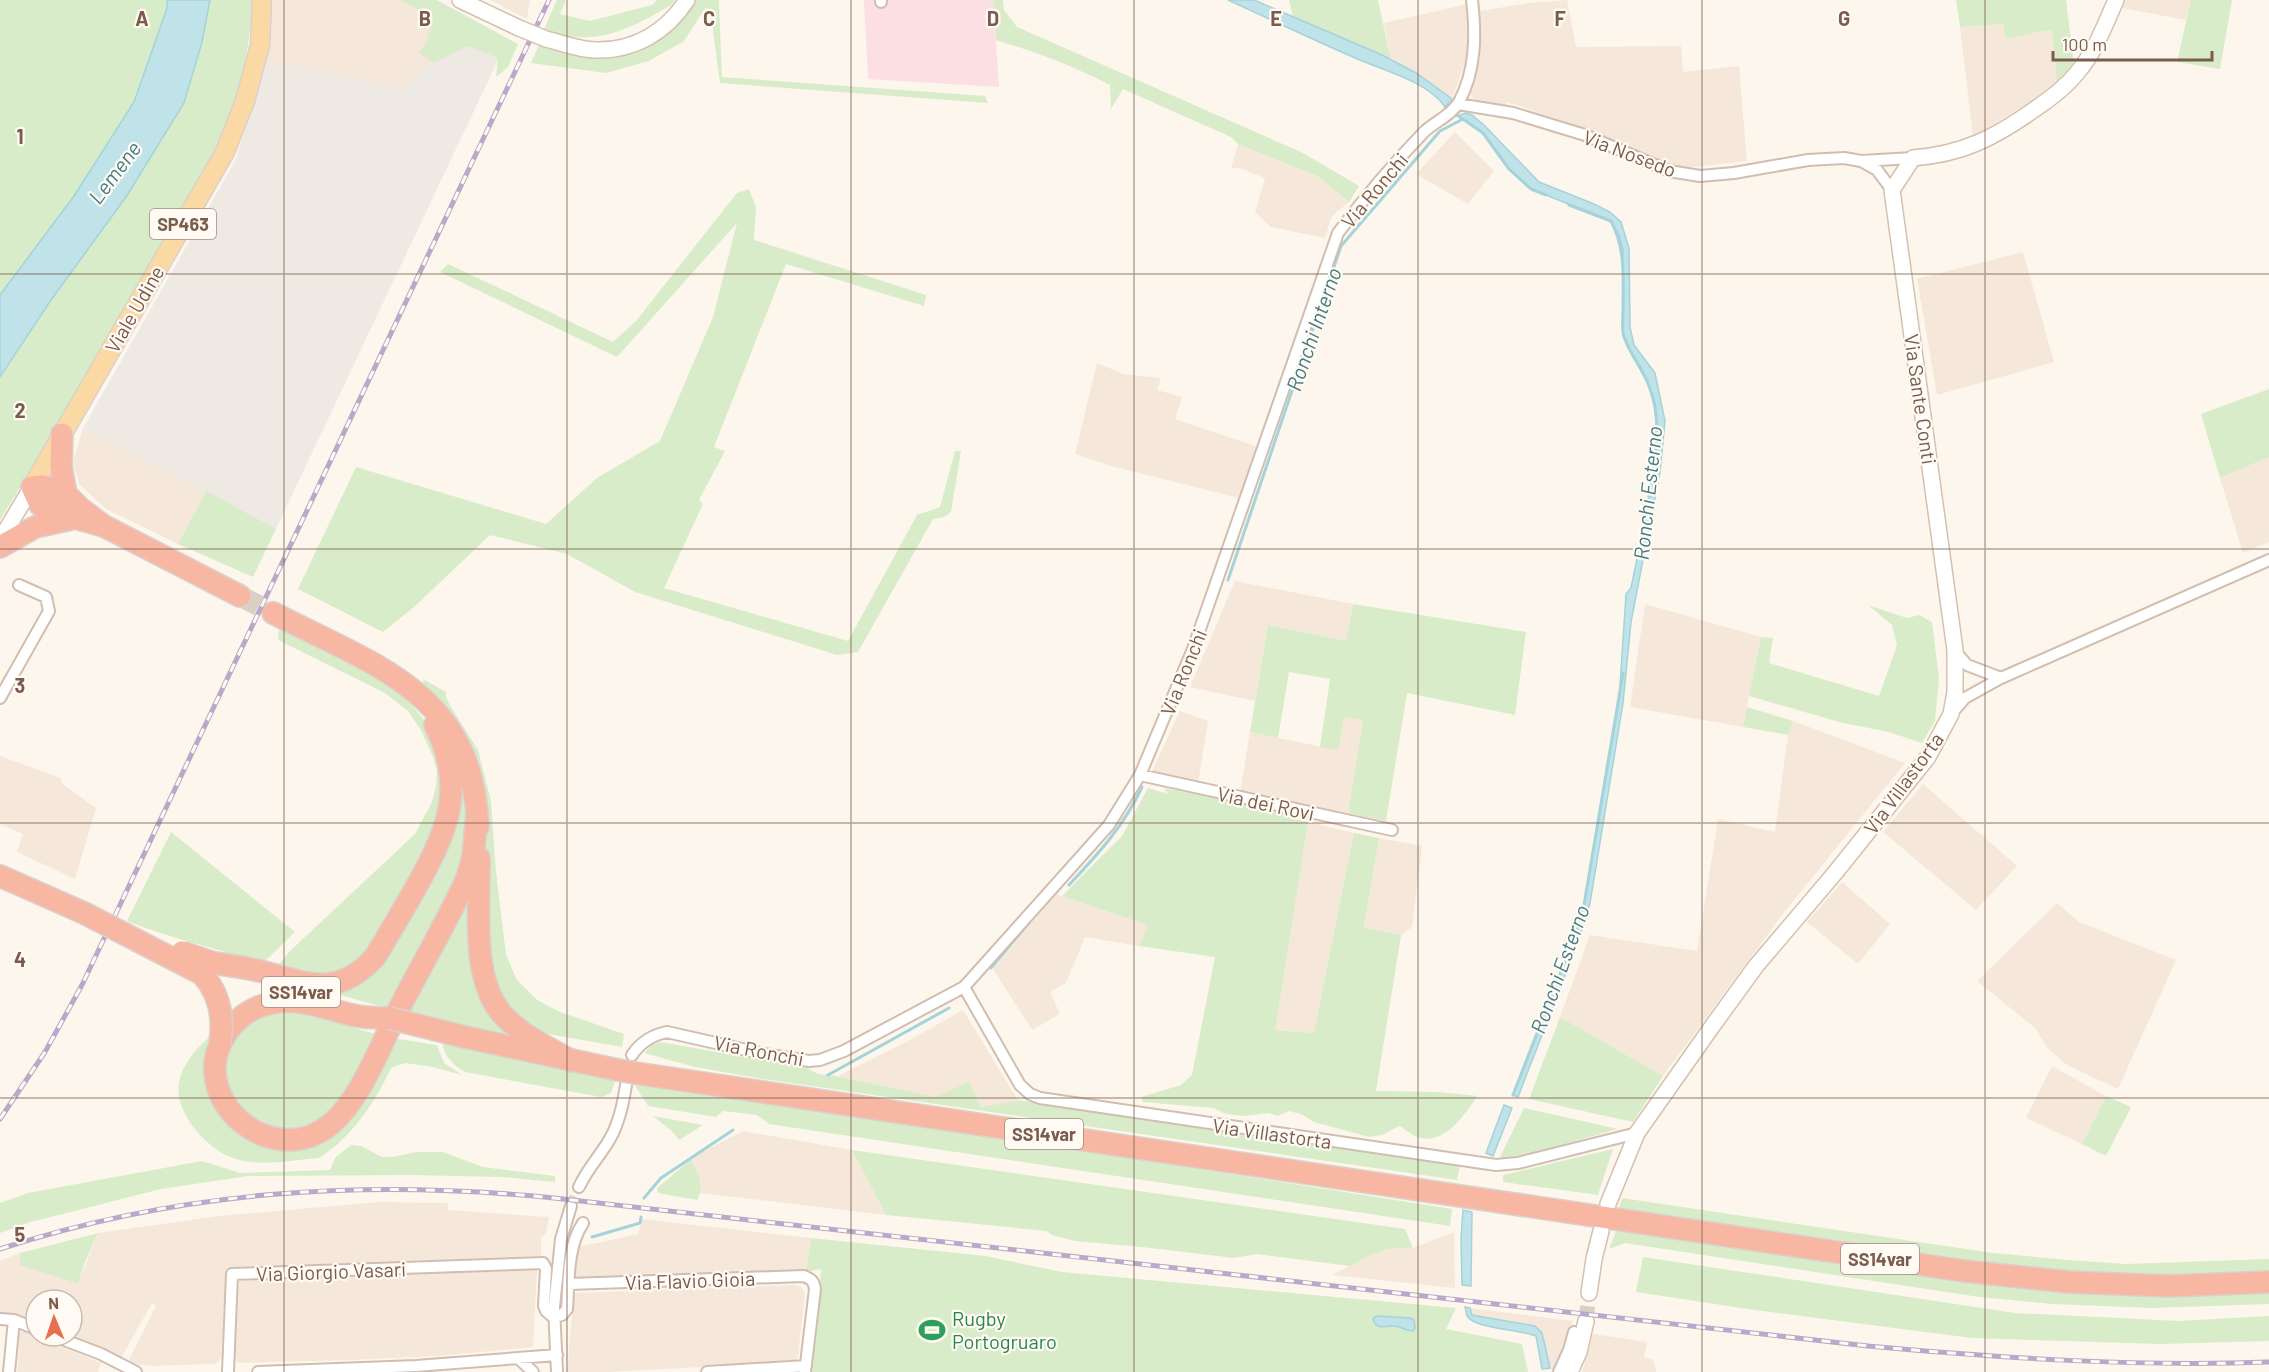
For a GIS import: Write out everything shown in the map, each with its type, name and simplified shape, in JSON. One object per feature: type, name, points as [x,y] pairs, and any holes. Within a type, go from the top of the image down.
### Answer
[{"type":"highway","points":[[63,434],[61,466],[66,494]]},
{"type":"highway","points":[[104,526],[73,519],[40,505],[32,487],[43,486],[66,494],[104,526],[240,596]]},
{"type":"highway","points":[[0,548],[35,527],[73,519]]},
{"type":"highway","points":[[0,876],[84,913],[202,974],[217,999],[222,1028],[215,1068],[217,1083],[225,1103],[244,1126],[269,1137],[285,1140],[314,1134],[330,1125],[344,1111],[377,1054],[467,878],[474,849],[477,813],[472,777],[464,752],[446,722],[413,688],[273,613]]},
{"type":"highway","points":[[214,963],[254,970],[309,985],[338,983],[364,969],[379,951],[435,853],[449,816],[452,788],[451,766],[441,738],[430,717],[410,692],[368,662]]},
{"type":"highway","name":"SS14var","points":[[477,813],[480,946],[488,993],[501,1014],[513,1025],[572,1061]]},
{"type":"highway","name":"SS14var","points":[[84,913],[159,944],[214,963],[389,1018],[572,1061],[1452,1195],[2018,1278],[2169,1286],[2269,1282]]},
{"type":"highway","points":[[220,1042],[238,1018],[253,1008],[275,1002],[290,1000],[359,1017],[389,1018]]},
{"type":"main road","name":"Viale Udine","points":[[32,487],[225,152],[245,101],[260,45],[262,0]]},
{"type":"street","points":[[460,0],[546,39],[596,50],[614,49],[661,31],[676,16],[687,0]]},
{"type":"street","name":"Via Ronchi","points":[[628,1069],[644,1041],[667,1032],[764,1054],[809,1061],[820,1060],[844,1051],[964,987],[1109,825],[1140,775],[1193,649],[1338,233],[1366,196],[1415,141],[1458,104],[1476,47],[1472,0]]},
{"type":"street","name":"Via Nosedo","points":[[1458,104],[1513,113],[1585,135],[1669,171],[1700,176],[1734,173],[1808,160],[1844,158],[1861,161],[1935,156],[1987,141],[2011,127],[2056,94],[2077,74],[2092,52],[2116,0]]},
{"type":"street","points":[[1861,161],[1877,170],[1892,190],[1913,158]]},
{"type":"street","name":"Via Sante Conti","points":[[1892,190],[1955,650],[1955,692],[1951,714]]},
{"type":"street","name":"Viale Udine","points":[[0,540],[32,487]]},
{"type":"street","name":"Via Villastorta","points":[[1608,1204],[1637,1133],[1756,966],[1835,873],[1928,757],[1951,714],[1965,698],[2001,678],[2269,560]]},
{"type":"street","points":[[0,698],[49,611],[46,597],[19,585]]},
{"type":"street","points":[[1955,650],[1967,665],[2001,678]]},
{"type":"street","name":"Via dei Rovi","points":[[1140,775],[1392,830]]},
{"type":"street","name":"Via Villastorta","points":[[964,987],[1020,1085],[1030,1094],[1040,1098],[1496,1166],[1518,1163],[1637,1133]]},
{"type":"street","points":[[579,1186],[587,1170],[613,1134],[622,1108],[628,1069]]},
{"type":"street","points":[[557,1372],[553,1317],[561,1239],[570,1206]]},
{"type":"street","points":[[553,1317],[562,1315],[567,1309],[572,1249],[577,1233],[583,1224]]},
{"type":"street","points":[[1589,1293],[1601,1230]]},
{"type":"street","name":"Via Giorgio Vasari","points":[[228,1372],[232,1274],[543,1263],[546,1266],[544,1306],[553,1317]]},
{"type":"street","name":"Via Flavio Gioia","points":[[569,1284],[804,1276],[811,1278],[815,1289],[805,1369]]},
{"type":"street","points":[[0,1319],[14,1320],[24,1324]]},
{"type":"street","points":[[9,1372],[14,1320]]},
{"type":"street","points":[[1570,1372],[1579,1352],[1586,1322]]},
{"type":"street","points":[[1559,1372],[1574,1332]]},
{"type":"street","points":[[84,1347],[136,1372]]},
{"type":"street","points":[[258,1372],[416,1366],[557,1355]]},
{"type":"street","points":[[518,1358],[533,1372]]},
{"type":"street","points":[[707,1372],[805,1369]]},
{"type":"shaded area","points":[[273,0],[400,0],[457,34],[402,89],[267,60]]},
{"type":"shaded area","points":[[490,0],[530,0],[527,19]]},
{"type":"shaded area","points":[[864,0],[993,0],[999,87],[868,79]]},
{"type":"shaded area","points":[[1567,0],[1576,47],[1681,46],[1683,72],[1739,66],[1747,161],[1686,168],[1663,164],[1582,127],[1507,102],[1506,106],[1474,99],[1470,94],[1480,57],[1480,11]]},
{"type":"shaded area","points":[[2125,0],[2191,0],[2186,20],[2122,8]]},
{"type":"shaded area","points":[[1467,4],[1467,57],[1452,99],[1416,73],[1391,60],[1384,23]]},
{"type":"shaded area","points":[[2003,24],[2005,39],[2052,28],[2057,85],[1973,137],[1960,27]]},
{"type":"shaded area","points":[[457,34],[499,58],[276,529],[83,428],[235,161],[267,60],[402,89]]},
{"type":"shaded area","points":[[1455,132],[1494,171],[1468,204],[1416,174]]},
{"type":"shaded area","points":[[1238,144],[1319,177],[1349,202],[1332,216],[1325,238],[1271,227],[1255,212],[1265,178],[1240,168],[1231,168]]},
{"type":"shaded area","points":[[2023,252],[2054,362],[1937,395],[1917,279]]},
{"type":"shaded area","points":[[1097,363],[1123,374],[1161,378],[1157,390],[1182,397],[1175,419],[1258,447],[1239,498],[1111,466],[1075,454]]},
{"type":"shaded area","points":[[83,428],[206,491],[178,544],[106,509],[79,484],[73,463]]},
{"type":"shaded area","points":[[2269,457],[2269,542],[2243,553],[2220,478]]},
{"type":"shaded area","points":[[1235,581],[1353,604],[1346,641],[1268,625],[1255,701],[1190,687]]},
{"type":"shaded area","points":[[1645,604],[1761,637],[1743,727],[1630,707]]},
{"type":"shaded area","points":[[1180,711],[1208,721],[1198,784],[1152,771]]},
{"type":"shaded area","points":[[1343,716],[1363,720],[1348,813],[1240,793],[1250,732],[1337,750]]},
{"type":"shaded area","points":[[1793,721],[1905,763],[1782,915],[1663,1076],[1560,1017],[1590,935],[1697,951],[1718,819],[1775,832],[1788,735]]},
{"type":"shaded area","points":[[0,756],[61,778],[62,784],[96,808],[75,879],[17,852],[23,834],[0,824]]},
{"type":"shaded area","points":[[1923,784],[2017,866],[1976,910],[1883,832]]},
{"type":"shaded area","points":[[1308,822],[1354,833],[1314,1033],[1274,1030]]},
{"type":"shaded area","points":[[1379,838],[1422,846],[1412,927],[1401,935],[1364,929]]},
{"type":"shaded area","points":[[1842,882],[1890,924],[1858,964],[1807,922]]},
{"type":"shaded area","points":[[1056,894],[1147,925],[1139,946],[1085,937],[1066,983],[1050,992],[1060,1014],[1032,1030],[993,969]]},
{"type":"shaded area","points":[[2057,903],[2079,922],[2176,960],[2118,1089],[2067,1065],[2047,1048],[2035,1028],[1977,981]]},
{"type":"shaded area","points":[[963,1010],[1018,1100],[981,1107],[969,1082],[935,1098],[838,1076],[906,1042]]},
{"type":"shaded area","points":[[2052,1066],[2106,1096],[2082,1144],[2026,1118]]},
{"type":"shaded area","points":[[743,1131],[852,1150],[886,1215],[666,1189],[682,1166],[704,1151]]},
{"type":"shaded area","points":[[379,1202],[448,1203],[448,1210],[549,1217],[546,1234],[541,1237],[541,1256],[226,1269],[221,1358],[213,1364],[153,1366],[134,1364],[129,1360],[156,1306],[152,1303],[121,1358],[84,1341],[84,1288],[24,1288],[24,1319],[0,1314],[0,1261],[20,1253],[21,1265],[78,1284],[98,1233],[219,1216]]},
{"type":"shaded area","points":[[642,1219],[811,1238],[806,1272],[575,1279],[578,1247],[638,1234]]},
{"type":"shaded area","points":[[1454,1232],[1455,1288],[1332,1275],[1366,1257],[1388,1249],[1413,1248]]},
{"type":"shaded area","points":[[537,1270],[533,1347],[438,1356],[352,1360],[238,1363],[235,1359],[239,1281]]},
{"type":"shaded area","points":[[795,1285],[801,1287],[805,1293],[798,1356],[795,1362],[567,1372],[574,1293]]},
{"type":"shaded area","points":[[1470,1308],[1573,1321],[1560,1363],[1555,1371],[1550,1368],[1542,1333],[1472,1315]]},
{"type":"shaded area","points":[[24,1331],[24,1348],[64,1348],[101,1363],[98,1372],[17,1372],[20,1333]]},
{"type":"shaded area","points":[[1593,1334],[1647,1342],[1644,1357],[1654,1360],[1656,1372],[1582,1372]]},
{"type":"green space","points":[[0,0],[252,0],[252,3],[243,73],[222,140],[80,391],[0,520]]},
{"type":"green space","points":[[400,0],[437,0],[518,44],[508,67],[496,77],[498,58],[467,46],[434,63],[419,53],[427,41],[433,19]]},
{"type":"green space","points":[[557,0],[566,0],[560,14],[590,21],[652,5],[657,0],[675,0],[660,11],[614,33],[576,37],[544,29]]},
{"type":"green space","points":[[696,0],[719,0],[722,77],[985,96],[988,103],[720,83],[712,23],[706,7],[684,41],[649,61],[606,73],[531,63],[539,45],[570,55],[593,58],[628,54],[644,48],[673,28]]},
{"type":"green space","points":[[993,0],[1003,0],[1004,10],[1017,27],[1303,153],[1359,186],[1349,202],[1319,177],[1238,144],[1231,137],[1123,89],[1111,109],[1110,85],[1081,71],[996,40]]},
{"type":"green space","points":[[1289,0],[1378,0],[1391,60],[1293,17]]},
{"type":"green space","points":[[1956,0],[2066,0],[2074,65],[2057,85],[2052,29],[2005,39],[2003,24],[1960,27]]},
{"type":"green space","points":[[2191,0],[2232,0],[2220,69],[2177,62]]},
{"type":"green space","points":[[749,189],[756,207],[754,240],[926,295],[924,306],[786,264],[714,447],[725,451],[699,500],[703,504],[664,588],[848,641],[917,515],[940,507],[955,451],[961,451],[951,512],[944,517],[933,519],[858,652],[837,655],[635,592],[567,554],[490,535],[414,607],[383,632],[298,589],[356,467],[546,524],[597,478],[660,441],[713,317],[737,223],[617,357],[440,272],[448,264],[613,342],[636,321],[737,193]]},
{"type":"green space","points":[[2269,389],[2269,457],[2220,478],[2201,414]]},
{"type":"green space","points":[[206,491],[276,529],[253,577],[178,544]]},
{"type":"green space","points":[[1353,604],[1526,632],[1515,715],[1407,693],[1386,821],[1348,813],[1363,720],[1344,717],[1338,750],[1320,747],[1330,679],[1289,672],[1278,738],[1250,732],[1268,625],[1346,641]]},
{"type":"green space","points":[[1868,605],[1907,618],[1919,615],[1932,622],[1939,678],[1935,721],[1922,743],[1889,732],[1843,723],[1749,696],[1761,637],[1773,638],[1769,663],[1879,696],[1897,645],[1892,625]]},
{"type":"green space","points":[[279,626],[385,682],[409,701],[431,729],[445,789],[434,842],[363,961],[336,977],[276,968],[290,951],[415,834],[432,802],[437,771],[422,732],[408,711],[385,693],[278,640]]},
{"type":"green space","points":[[423,679],[446,692],[451,707],[478,750],[491,801],[496,872],[506,955],[517,980],[537,1000],[560,1012],[624,1034],[622,1047],[548,1034],[524,1023],[510,1012],[488,968],[485,831],[473,757],[454,716],[424,686]]},
{"type":"green space","points":[[1747,707],[1793,721],[1788,735],[1743,727]]},
{"type":"green space","points":[[456,774],[468,787],[465,862],[390,1009],[333,993],[387,952]]},
{"type":"green space","points":[[1148,788],[1168,794],[1164,788],[1295,814],[1291,818],[1308,822],[1275,1030],[1314,1033],[1354,833],[1379,838],[1364,928],[1401,935],[1376,1091],[1439,1092],[1477,1096],[1454,1126],[1429,1139],[1417,1137],[1399,1126],[1382,1135],[1369,1137],[1314,1122],[1301,1114],[1288,1111],[1278,1116],[1268,1113],[1243,1116],[1226,1114],[1213,1108],[1143,1102],[1141,1097],[1181,1085],[1192,1075],[1215,957],[1139,946],[1147,925],[1062,896],[1122,836]]},
{"type":"green space","points":[[171,832],[295,932],[262,964],[127,921]]},
{"type":"green space","points":[[471,882],[479,971],[521,1040],[405,1012]]},
{"type":"green space","points":[[276,1011],[303,1013],[379,1035],[346,1097],[315,1126],[278,1132],[238,1111],[227,1086],[226,1066],[229,1050],[243,1026],[256,1018]]},
{"type":"green space","points":[[1560,1017],[1663,1076],[1633,1122],[1529,1099]]},
{"type":"green space","points":[[212,1035],[205,1068],[207,1089],[209,1088],[235,1129],[254,1142],[266,1145],[301,1147],[391,1038],[437,1045],[444,1063],[462,1075],[433,1067],[405,1063],[391,1068],[378,1094],[352,1130],[319,1158],[277,1162],[246,1161],[226,1155],[205,1140],[182,1107],[179,1083],[183,1069],[201,1044]]},
{"type":"green space","points":[[442,1038],[618,1072],[611,1093],[601,1097],[465,1072],[448,1058]]},
{"type":"green space","points":[[660,1042],[807,1068],[818,1074],[935,1097],[969,1082],[981,1107],[1018,1100],[1460,1165],[1457,1180],[757,1078],[695,1067],[644,1053],[652,1045]]},
{"type":"green space","points":[[635,1080],[1452,1209],[1450,1226],[769,1124],[757,1115],[723,1111],[716,1117],[648,1106],[636,1087]]},
{"type":"green space","points":[[2106,1096],[2131,1107],[2106,1156],[2082,1144]]},
{"type":"green space","points":[[1524,1108],[1618,1129],[1530,1154],[1499,1159]]},
{"type":"green space","points":[[653,1116],[703,1125],[679,1140],[672,1131]]},
{"type":"green space","points":[[351,1145],[361,1146],[382,1157],[416,1152],[443,1152],[483,1167],[555,1176],[555,1182],[502,1177],[411,1175],[248,1176],[161,1189],[31,1222],[0,1233],[0,1203],[28,1193],[202,1161],[240,1173],[330,1170],[335,1158]]},
{"type":"green space","points":[[1613,1149],[1598,1195],[1503,1182],[1503,1175]]},
{"type":"green space","points":[[852,1150],[1405,1229],[1413,1248],[1388,1249],[1350,1266],[1257,1254],[1234,1258],[1075,1241],[1052,1235],[1047,1231],[886,1215]]},
{"type":"green space","points":[[691,1160],[700,1184],[697,1200],[658,1193],[657,1188]]},
{"type":"green space","points":[[1622,1198],[1993,1253],[2126,1264],[2269,1259],[2269,1274],[2173,1277],[2059,1274],[1978,1265],[1618,1210]]},
{"type":"green space","points":[[1618,1226],[1997,1282],[2269,1288],[2269,1304],[2152,1308],[2052,1304],[1979,1297],[1625,1243],[1609,1249]]},
{"type":"green space","points":[[98,1233],[78,1284],[20,1265],[20,1253]]},
{"type":"green space","points":[[811,1238],[985,1256],[1062,1272],[1456,1308],[1446,1329],[1522,1344],[1528,1372],[812,1372],[821,1269],[806,1272]]},
{"type":"green space","points":[[1643,1257],[2015,1313],[2179,1321],[2269,1316],[2269,1341],[2160,1344],[1972,1338],[1748,1309],[1636,1292]]},
{"type":"water","name":"Lemene","points":[[167,0],[210,0],[202,42],[184,103],[126,197],[51,300],[0,377],[0,295],[74,196],[134,102],[167,8]]},
{"type":"water","points":[[1228,0],[1254,0],[1382,55],[1416,73],[1452,99],[1445,107],[1437,98],[1416,83]]},
{"type":"water","points":[[1465,113],[1472,115],[1484,125],[1539,182],[1594,204],[1610,212],[1621,222],[1629,248],[1630,327],[1634,345],[1655,373],[1665,421],[1660,472],[1631,622],[1623,703],[1590,903],[1580,937],[1518,1097],[1513,1095],[1574,938],[1584,905],[1619,701],[1626,594],[1631,588],[1648,504],[1657,442],[1655,402],[1642,369],[1623,333],[1623,250],[1619,235],[1611,221],[1531,189],[1509,169],[1483,133],[1458,116]]},
{"type":"water","points":[[1504,1105],[1512,1108],[1493,1156],[1486,1153]]},
{"type":"water","points":[[1463,1210],[1472,1212],[1471,1286],[1462,1285]]},
{"type":"water","points":[[1465,1307],[1470,1308],[1472,1315],[1535,1326],[1542,1333],[1550,1368],[1542,1369],[1536,1336],[1479,1324],[1467,1316]]},
{"type":"water","points":[[1376,1316],[1410,1318],[1414,1320],[1415,1328],[1413,1331],[1395,1326],[1380,1327],[1373,1319]]},
{"type":"waterway","name":"Ronchi Esterno","points":[[1454,113],[1483,133],[1509,169],[1531,189],[1546,195]]},
{"type":"waterway","name":"Ronchi Interno","points":[[1228,580],[1341,246],[1440,131],[1463,119]]},
{"type":"waterway","name":"Ronchi Esterno","points":[[1569,205],[1611,221],[1619,242],[1623,275],[1623,333],[1627,346],[1649,386],[1656,415],[1656,444],[1648,503]]},
{"type":"waterway","name":"Ronchi Esterno","points":[[1513,1095],[1574,938],[1584,905],[1623,673]]},
{"type":"waterway","name":"Ronchi Interno","points":[[1069,885],[1119,827],[1142,787]]},
{"type":"waterway","name":"Ronchi Interno","points":[[991,968],[1029,923]]},
{"type":"waterway","name":"Ronchi Interno","points":[[828,1075],[949,1008]]},
{"type":"waterway","name":"Ronchi Interno","points":[[644,1198],[661,1178],[733,1130]]},
{"type":"waterway","name":"Ronchi Interno","points":[[592,1237],[640,1223],[641,1217]]},
{"type":"tunnel","points":[[240,596],[273,613]]},
{"type":"tunnel","points":[[571,1206],[579,1187]]},
{"type":"tunnel","points":[[1586,1321],[1589,1293]]},
{"type":"railway","points":[[0,1119],[45,1052],[82,985],[549,0]]},
{"type":"railway","points":[[0,1249],[68,1229],[136,1213],[205,1202],[274,1194],[343,1190],[483,1192],[554,1198],[1868,1346],[2118,1362],[2269,1362]]},
{"type":"place","name":"Rugby Portogruaro","points":[[932,1330]]}]
